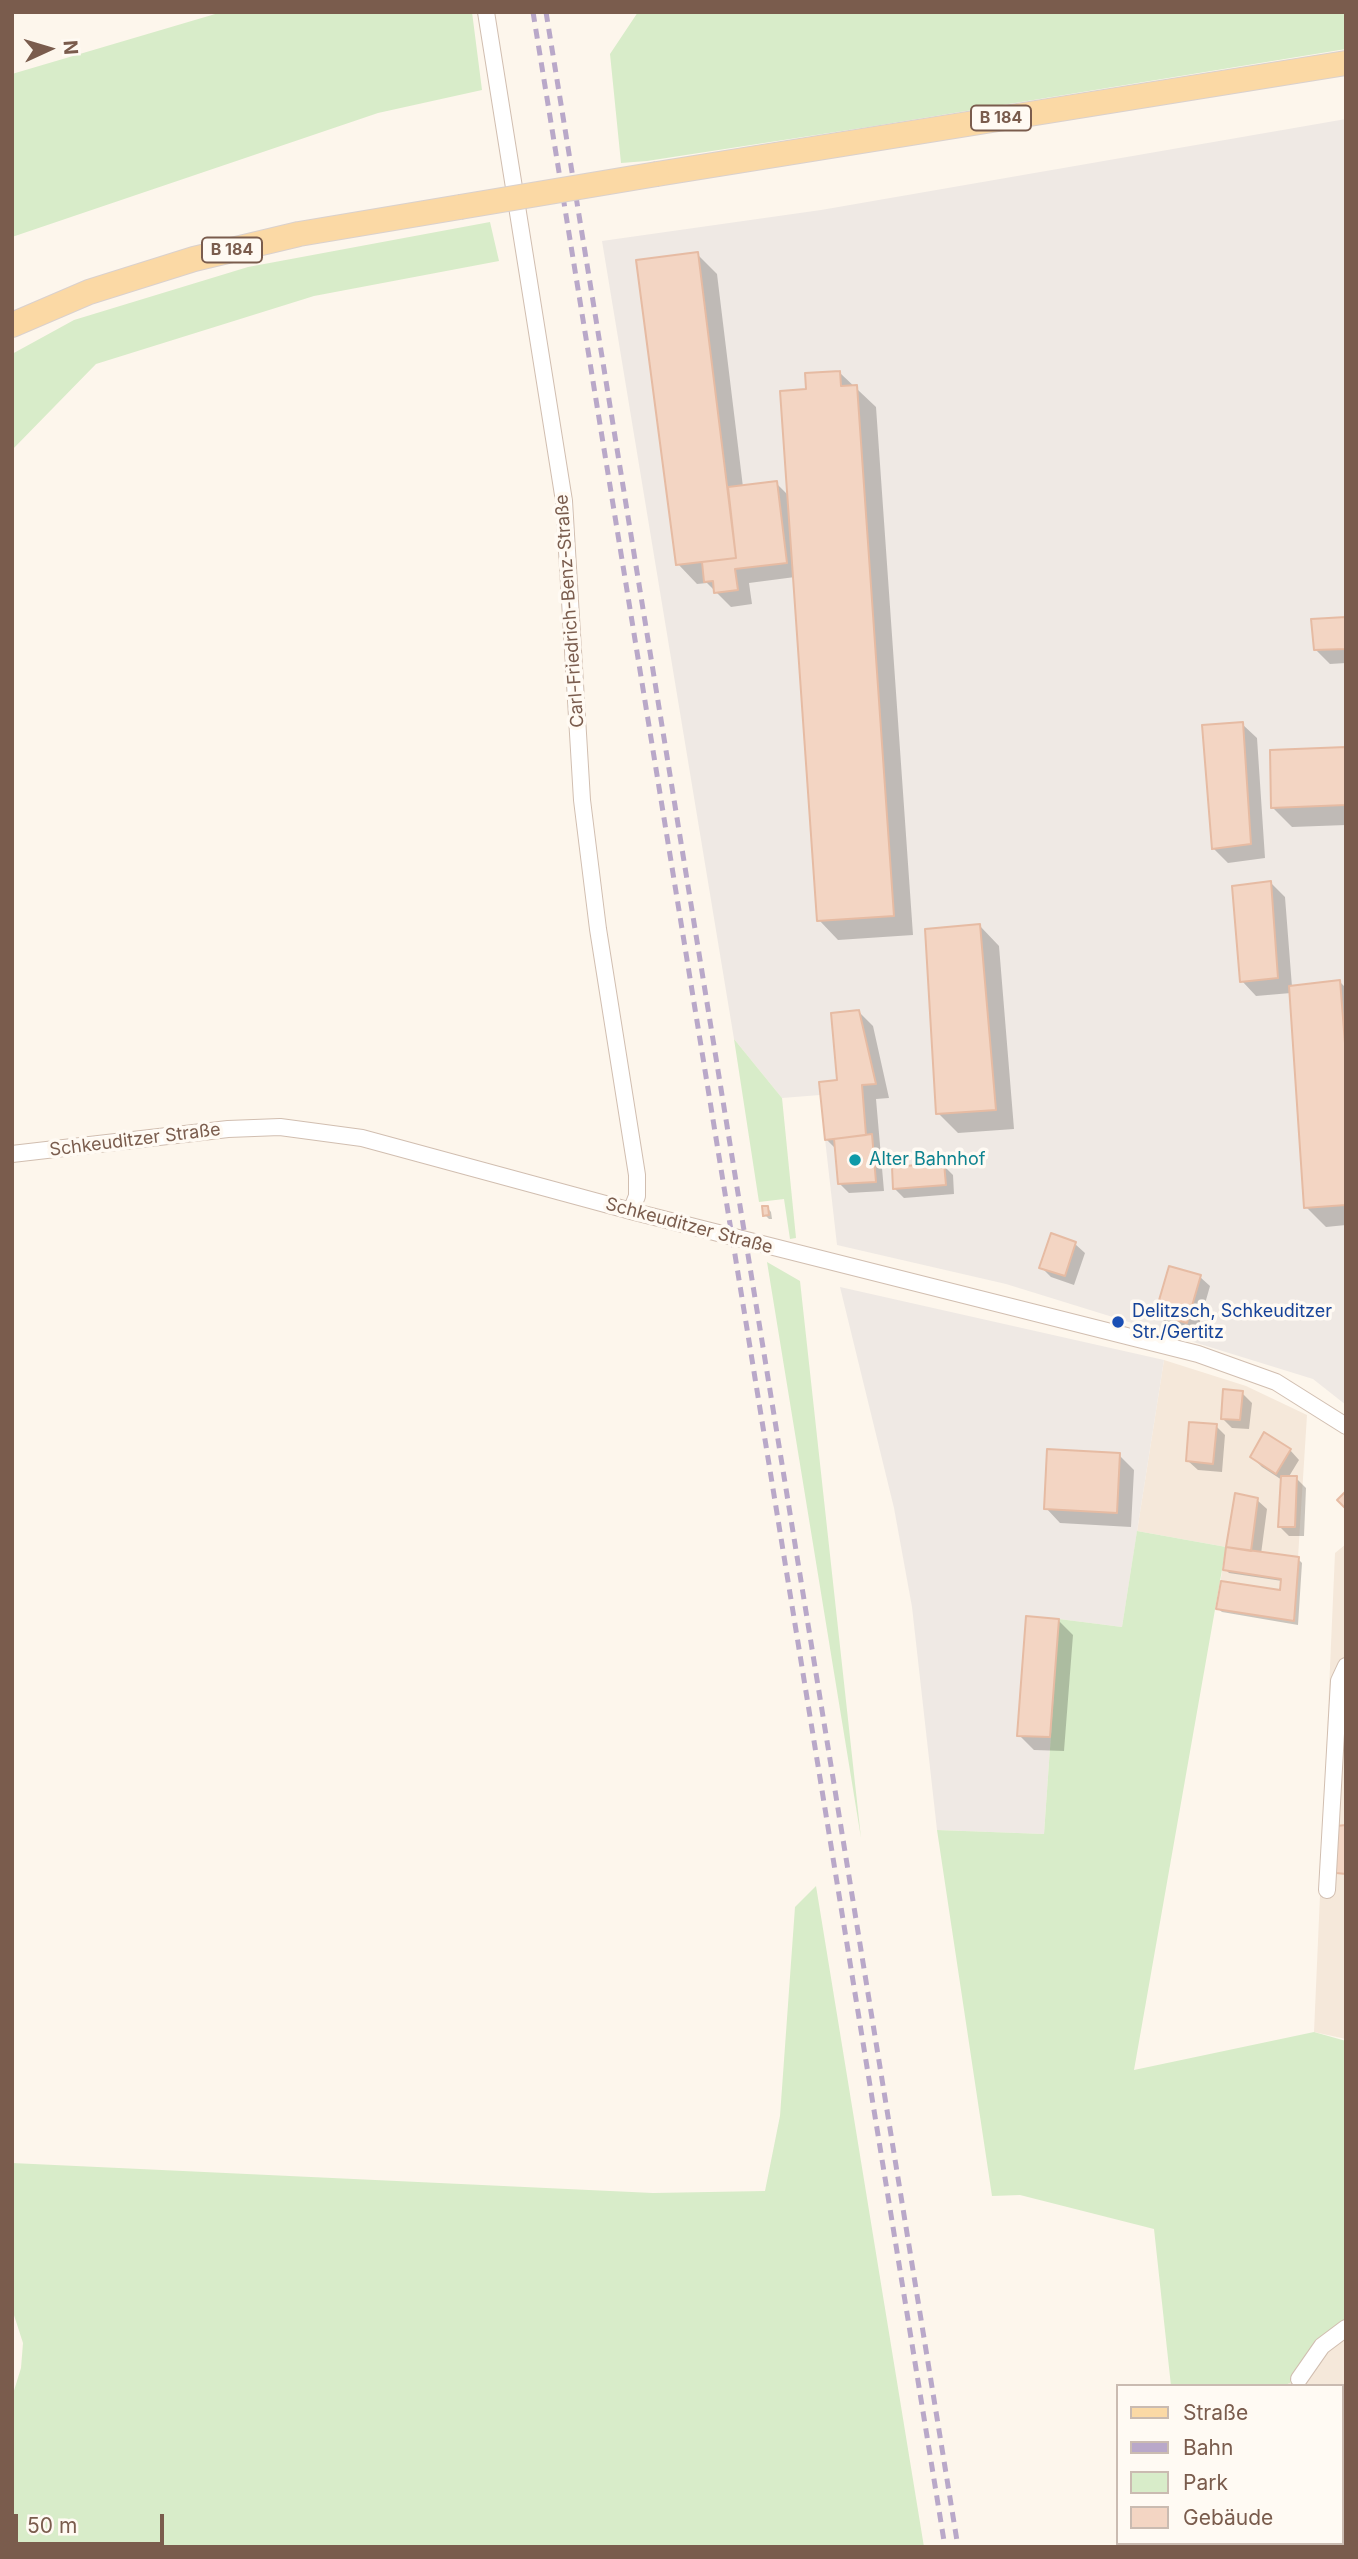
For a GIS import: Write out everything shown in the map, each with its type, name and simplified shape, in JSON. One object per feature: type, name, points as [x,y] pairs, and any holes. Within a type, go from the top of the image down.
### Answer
[{"type":"main road","name":"B 184","points":[[12,325],[89,292],[194,259],[299,234],[1346,63]]},
{"type":"street","name":"Carl-Friedrich-Benz-Straße","points":[[486,12],[564,501],[582,800],[598,929],[637,1175],[637,1196],[631,1211]]},
{"type":"street","name":"Schkeuditzer Straße","points":[[12,1154],[228,1129],[280,1127],[362,1138],[631,1211],[1198,1354],[1276,1382],[1315,1404],[1346,1426]]},
{"type":"street","points":[[1327,1890],[1339,1681],[1346,1666]]},
{"type":"street","points":[[1298,2379],[1322,2346],[1346,2328]]},
{"type":"shaded area","points":[[1346,119],[1346,1405],[1313,1379],[1006,1284],[837,1245],[820,1095],[782,1098],[734,1039],[602,241],[821,210]]},
{"type":"shaded area","points":[[840,1287],[1164,1360],[1122,1627],[1059,1619],[1044,1834],[937,1830],[912,1607],[894,1508]]},
{"type":"shaded area","points":[[1164,1360],[1246,1386],[1307,1415],[1294,1621],[1216,1609],[1226,1547],[1137,1531]]},
{"type":"shaded area","points":[[1346,1544],[1346,2039],[1314,2032],[1335,1553]]},
{"type":"shaded area","points":[[1346,2328],[1346,2547],[1190,2547],[1344,2545],[1344,2384],[1288,2384],[1299,2379]]},
{"type":"green space","points":[[222,12],[472,12],[482,90],[378,113],[12,237],[12,74]]},
{"type":"green space","points":[[638,12],[1346,12],[1346,49],[868,127],[621,163],[610,54]]},
{"type":"green space","points":[[490,222],[499,261],[314,296],[96,364],[12,450],[12,354],[74,320],[248,267]]},
{"type":"green space","points":[[734,1039],[782,1098],[796,1238],[790,1239],[784,1199],[759,1202]]},
{"type":"green space","points":[[767,1262],[800,1281],[861,1838]]},
{"type":"green space","points":[[1137,1531],[1226,1547],[1134,2070],[1314,2032],[1346,2041],[1346,2328],[1299,2379],[1288,2384],[1171,2384],[1154,2229],[1020,2195],[992,2196],[937,1830],[1044,1834],[1059,1619],[1122,1627]]},
{"type":"green space","points":[[816,1886],[924,2547],[12,2547],[12,2397],[21,2368],[23,2343],[12,2309],[12,2163],[653,2193],[765,2191],[780,2116],[795,1907]]},
{"type":"building","points":[[698,252],[736,558],[676,565],[636,260]]},
{"type":"building","points":[[840,371],[841,386],[857,385],[894,916],[817,921],[780,391],[806,389],[805,373]]},
{"type":"building","points":[[777,481],[787,563],[735,569],[738,590],[714,593],[713,581],[704,582],[702,562],[736,558],[728,487]]},
{"type":"building","points":[[1346,617],[1346,649],[1314,650],[1311,619]]},
{"type":"building","points":[[1243,722],[1251,844],[1212,849],[1202,725]]},
{"type":"building","points":[[1346,747],[1346,805],[1271,808],[1270,750]]},
{"type":"building","points":[[1271,881],[1278,978],[1240,982],[1232,886]]},
{"type":"building","points":[[980,924],[996,1110],[936,1114],[925,929]]},
{"type":"building","points":[[1340,980],[1346,1056],[1346,1205],[1304,1208],[1289,986]]},
{"type":"building","points":[[859,1010],[876,1084],[862,1085],[866,1135],[825,1140],[819,1082],[837,1080],[831,1013]]},
{"type":"building","name":"Alter Bahnhof","points":[[872,1134],[876,1182],[838,1184],[834,1139]]},
{"type":"building","points":[[944,1163],[946,1185],[893,1189],[892,1167]]},
{"type":"building","points":[[762,1206],[768,1206],[769,1215],[763,1216]]},
{"type":"building","points":[[1051,1233],[1076,1242],[1065,1276],[1039,1268]]},
{"type":"building","points":[[1169,1266],[1201,1275],[1187,1323],[1155,1314]]},
{"type":"building","points":[[1223,1389],[1243,1391],[1240,1420],[1221,1419]]},
{"type":"building","points":[[1189,1422],[1217,1424],[1213,1464],[1186,1461]]},
{"type":"building","points":[[1264,1432],[1291,1449],[1276,1474],[1250,1457]]},
{"type":"building","points":[[1047,1449],[1120,1453],[1117,1513],[1044,1509]]},
{"type":"building","points":[[1281,1476],[1297,1476],[1295,1527],[1278,1527]]},
{"type":"building","points":[[1346,1491],[1346,1509],[1337,1500]]},
{"type":"building","points":[[1235,1493],[1258,1498],[1251,1551],[1226,1547]]},
{"type":"building","points":[[1226,1547],[1299,1557],[1294,1621],[1216,1609],[1221,1581],[1280,1590],[1281,1579],[1223,1570]]},
{"type":"building","points":[[1026,1616],[1059,1619],[1050,1737],[1017,1736]]},
{"type":"building","points":[[1346,1825],[1346,1874],[1336,1873],[1336,1826]]},
{"type":"building","points":[[1268,2545],[1268,2547],[1206,2547]]},
{"type":"railway","points":[[533,12],[945,2547]]},
{"type":"railway","points":[[546,12],[958,2547]]},
{"type":"place","name":"Alter Bahnhof","points":[[855,1160]]},
{"type":"place","name":"Delitzsch, Schkeuditzer Str./Gertitz","points":[[1118,1322]]}]
